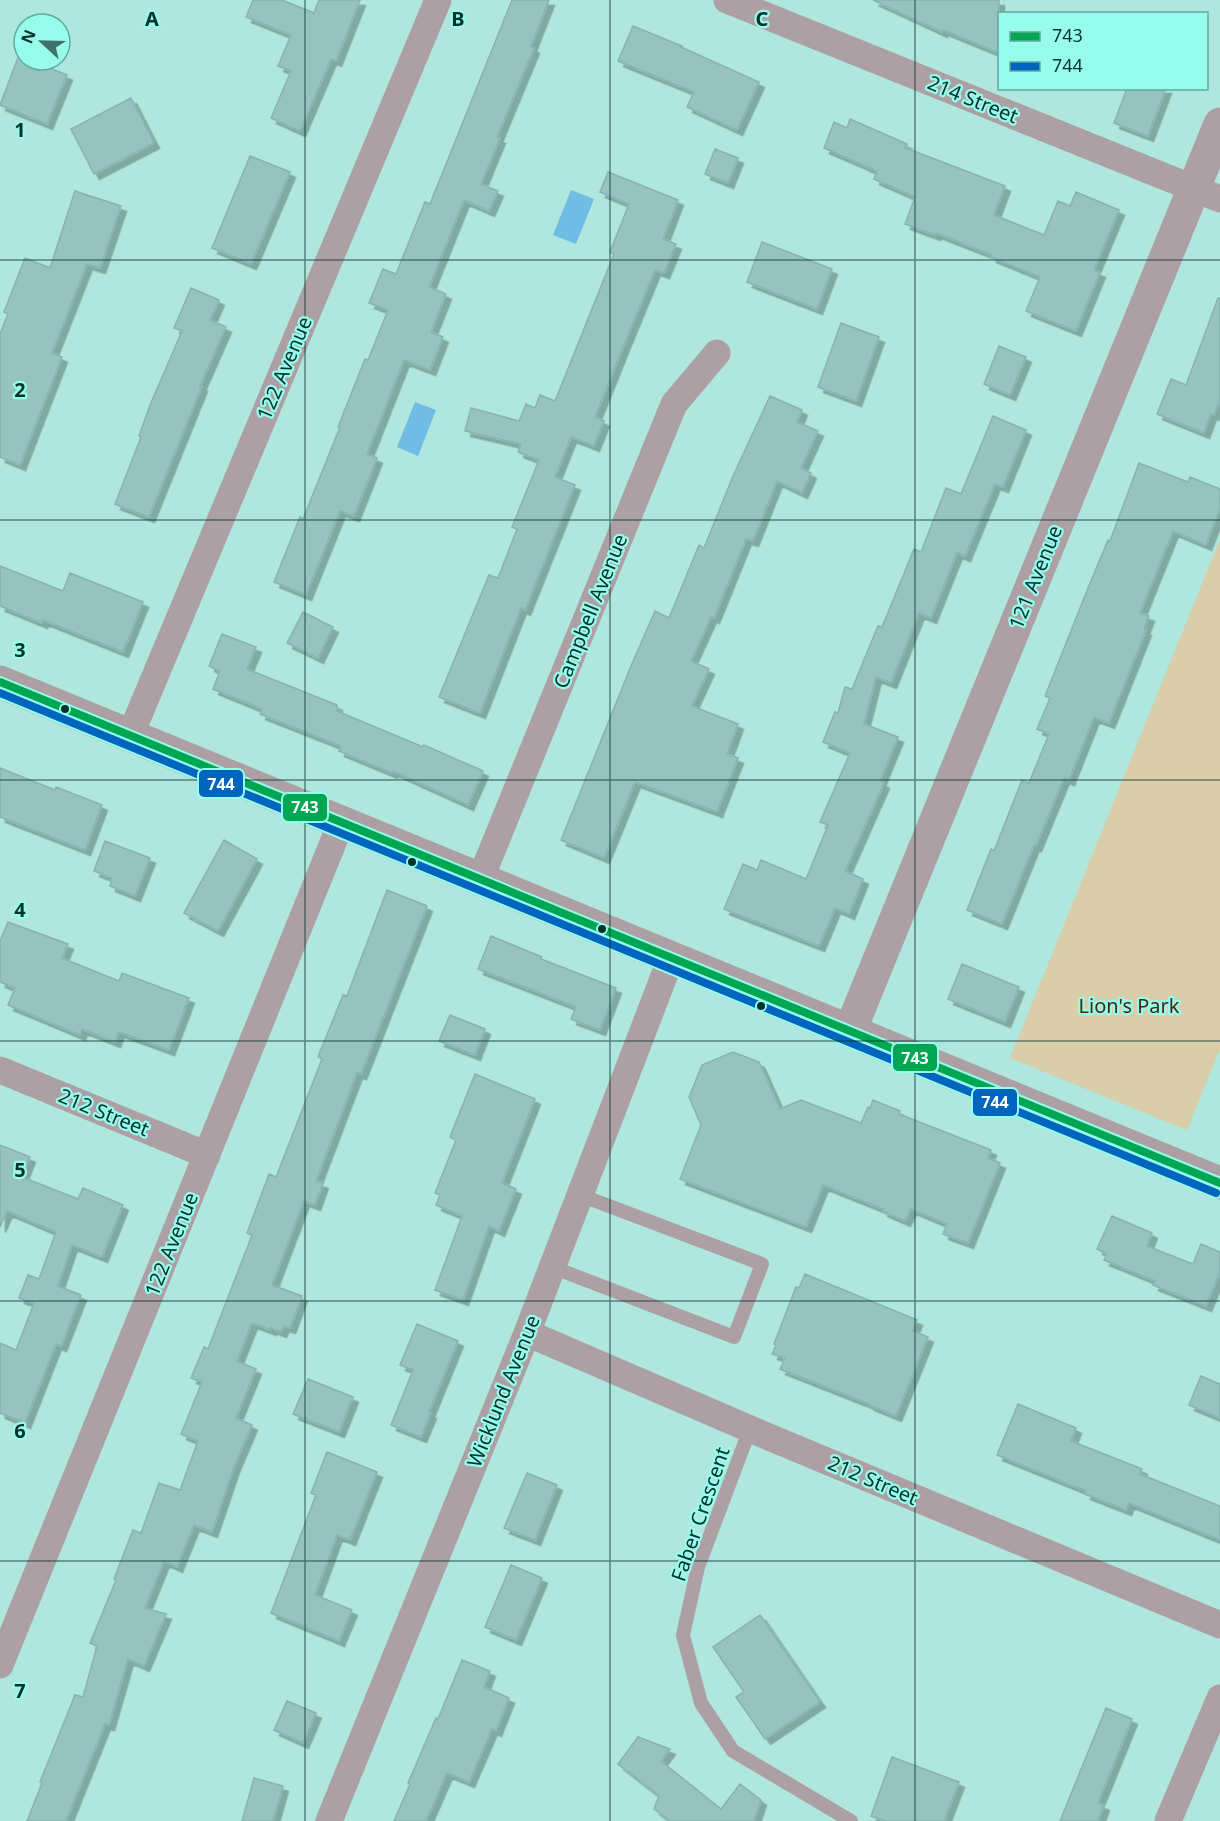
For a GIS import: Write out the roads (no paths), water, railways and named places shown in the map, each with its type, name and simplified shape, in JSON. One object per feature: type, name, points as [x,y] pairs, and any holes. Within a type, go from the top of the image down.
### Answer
[{"type":"street","name":"122 Avenue","points":[[130,736],[438,0]]},
{"type":"street","name":"214 Street","points":[[727,0],[1207,194]]},
{"type":"street","name":"121 Avenue","points":[[850,1031],[1207,194],[1220,124]]},
{"type":"street","name":"Campbell Avenue","points":[[480,880],[674,404],[717,353]]},
{"type":"street","points":[[0,682],[1220,1183]]},
{"type":"street","name":"122 Avenue","points":[[0,1665],[340,823]]},
{"type":"street","name":"Wicklund Avenue","points":[[329,1821],[527,1333],[671,958]]},
{"type":"street","name":"212 Street","points":[[0,1070],[207,1155]]},
{"type":"street","name":"212 Street","points":[[527,1333],[750,1429],[1220,1624]]},
{"type":"street","points":[[1168,1821],[1220,1698]]},
{"type":"lane","points":[[552,1267],[734,1337],[762,1264],[580,1195]]},
{"type":"lane","name":"Faber Crescent","points":[[750,1429],[698,1567],[683,1635],[702,1703],[733,1751],[851,1821]]},
{"type":"water","points":[[571,190],[594,199],[576,244],[553,235]]},
{"type":"water","points":[[415,402],[436,410],[418,456],[397,447]]},
{"type":"park label","name":"Lion's Park","points":[[1129,1005]]}]
